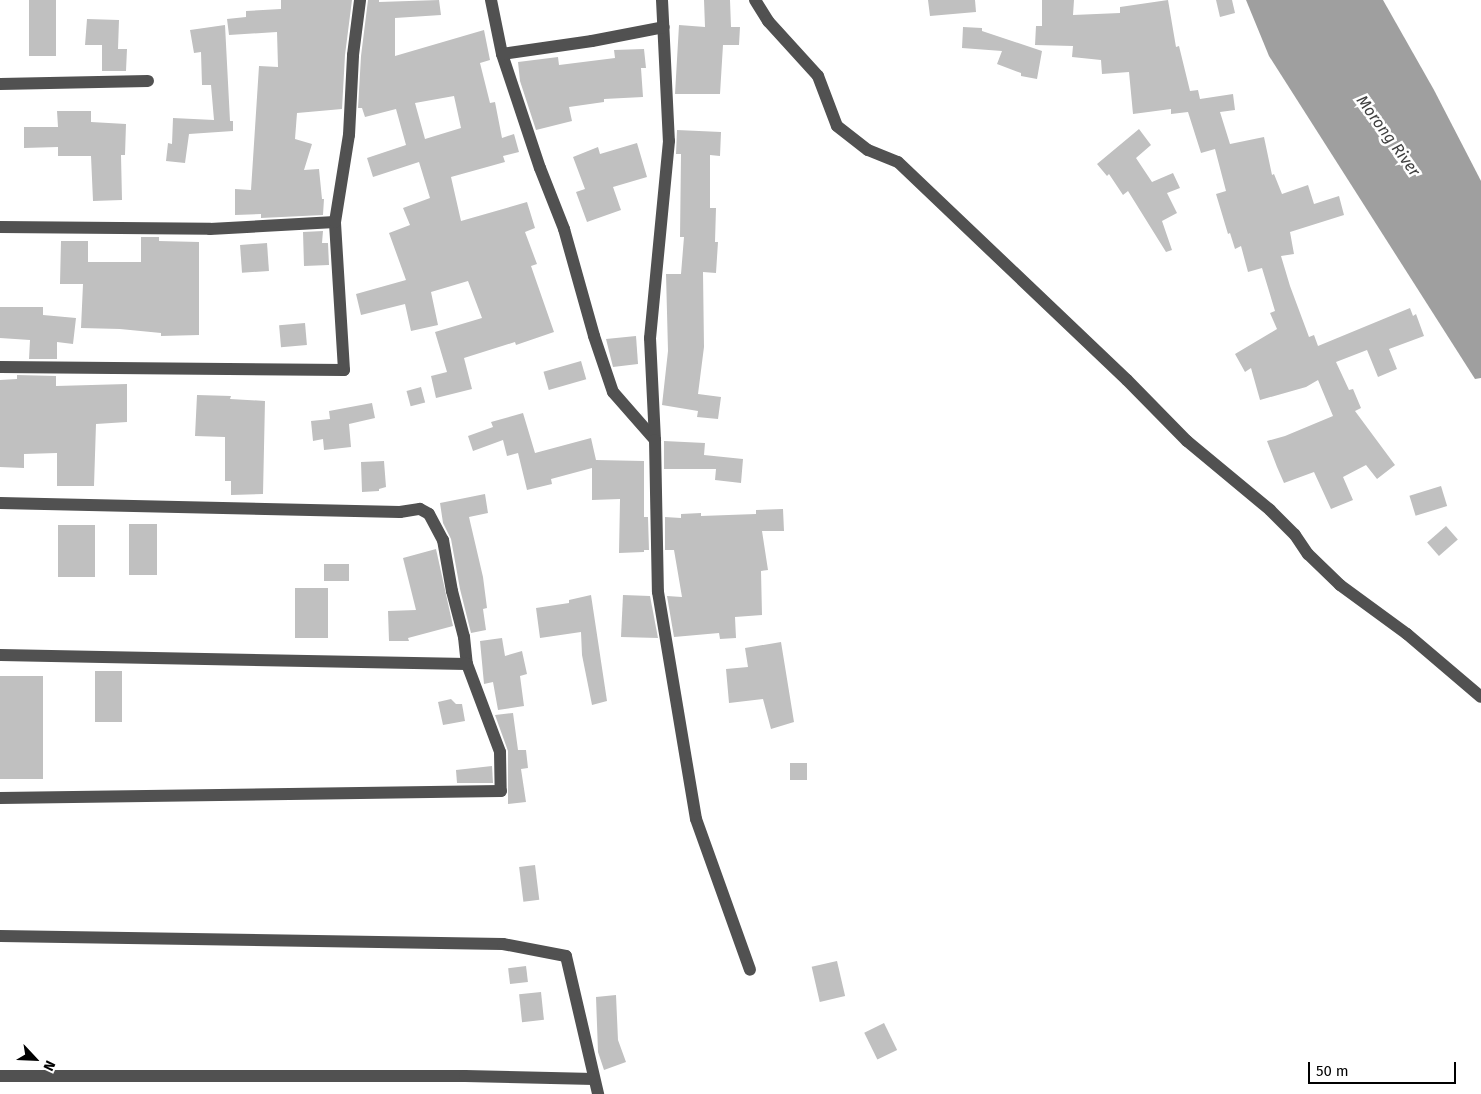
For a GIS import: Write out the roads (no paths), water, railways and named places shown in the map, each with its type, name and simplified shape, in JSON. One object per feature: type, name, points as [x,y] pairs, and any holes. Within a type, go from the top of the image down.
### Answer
[{"type":"street","points":[[0,367],[344,370],[335,222],[350,127],[354,54],[360,0]]},
{"type":"street","points":[[490,0],[502,54],[540,168],[564,229],[594,336],[613,392],[655,440]]},
{"type":"street","points":[[662,0],[669,141],[650,338],[655,440],[658,592],[696,819],[750,970]]},
{"type":"street","points":[[755,0],[768,22],[818,76],[838,126],[868,150],[898,162],[1127,380],[1187,441],[1270,510],[1295,534],[1308,554],[1340,585],[1406,634],[1481,697]]},
{"type":"street","points":[[502,54],[664,28]]},
{"type":"street","points":[[0,84],[148,81]]},
{"type":"street","points":[[0,227],[210,230],[335,222]]},
{"type":"street","points":[[0,503],[400,512],[420,509],[429,514],[443,540],[452,591],[464,637],[467,664],[500,752],[501,791],[0,798]]},
{"type":"street","points":[[0,655],[467,664]]},
{"type":"street","points":[[0,936],[503,944],[566,956],[598,1094]]},
{"type":"street","points":[[0,1076],[464,1076],[594,1079]]},
{"type":"water","name":"Morong River","points":[[1246,0],[1383,0],[1434,90],[1481,181],[1481,378],[1475,379],[1269,56]]}]
